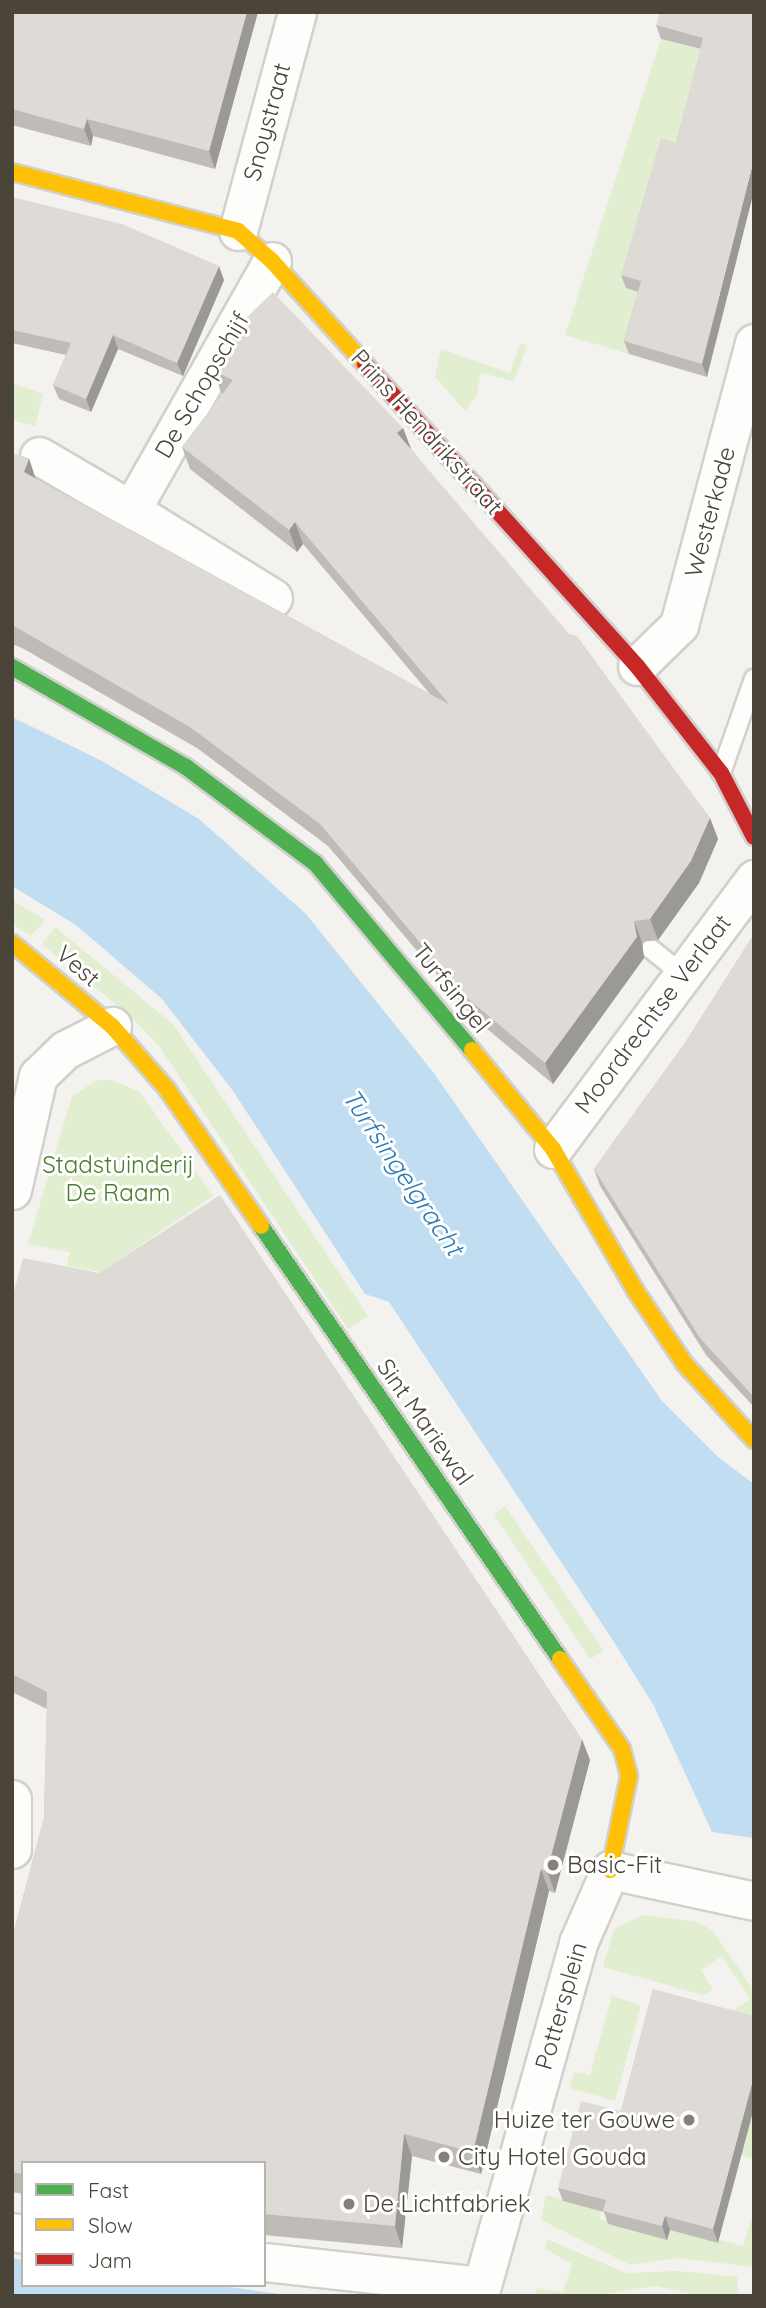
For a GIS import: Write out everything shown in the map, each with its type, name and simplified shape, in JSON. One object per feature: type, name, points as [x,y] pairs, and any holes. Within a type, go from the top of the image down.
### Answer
[{"type":"street","name":"Snoystraat","points":[[238,231],[298,12]]},
{"type":"street","name":"Prins Hendrikstraat","points":[[12,172],[238,231],[272,261],[637,666],[720,773],[752,828]]},
{"type":"street","name":"De Schopschijf","points":[[131,510],[272,261]]},
{"type":"street","name":"Westerkade","points":[[637,666],[679,625],[754,343]]},
{"type":"street","points":[[39,457],[273,597]]},
{"type":"street","name":"Turfsingel","points":[[12,667],[108,719],[186,767],[315,863],[412,975],[552,1149],[635,1290],[684,1363],[754,1440]]},
{"type":"street","name":"Moordrechtse Verlaat","points":[[552,1149],[754,879]]},
{"type":"street","name":"Vest","points":[[12,943],[112,1026]]},
{"type":"street","points":[[12,1190],[38,1076],[65,1050],[112,1026]]},
{"type":"street","name":"Sint Mariewal","points":[[112,1026],[167,1088],[622,1749],[629,1776],[610,1870]]},
{"type":"street","points":[[12,1799],[12,1849]]},
{"type":"street","points":[[610,1870],[754,1901]]},
{"type":"street","name":"Pottersplein","points":[[480,2291],[578,1943],[610,1870]]},
{"type":"street","points":[[266,2262],[480,2291]]},
{"type":"lane","points":[[720,773],[754,679]]},
{"type":"lane","points":[[651,949],[682,975]]},
{"type":"green space","points":[[661,39],[708,51],[629,276],[626,288],[646,294],[629,354],[565,335]]},
{"type":"green space","points":[[520,344],[527,345],[514,381],[481,373],[476,397],[465,411],[435,377],[441,349],[510,373]]},
{"type":"green space","points":[[12,383],[43,394],[35,426],[12,420]]},
{"type":"green space","points":[[12,900],[45,920],[31,936],[12,924]]},
{"type":"green space","points":[[55,927],[173,1024],[368,1316],[348,1329],[159,1046],[131,1017],[42,944]]},
{"type":"green space","name":"Stadstuinderij De Raam","points":[[97,1080],[112,1080],[140,1092],[213,1196],[101,1272],[67,1266],[70,1252],[28,1244],[72,1096]]},
{"type":"green space","points":[[505,1506],[604,1651],[590,1659],[494,1514]]},
{"type":"green space","points":[[643,1915],[698,1922],[713,1931],[754,1991],[754,2026],[729,2014],[750,1999],[722,1956],[701,1970],[713,1990],[703,1995],[603,1967],[614,1929]]},
{"type":"green space","points":[[612,1996],[641,2005],[615,2101],[570,2088],[574,2072],[590,2075]]},
{"type":"green space","points":[[754,2065],[754,2159],[730,2152]]},
{"type":"green space","points":[[546,2195],[601,2209],[600,2219],[635,2229],[655,2223],[743,2246],[754,2210],[754,2267],[678,2258],[630,2265],[541,2220]]},
{"type":"green space","points":[[547,2239],[626,2273],[678,2271],[737,2277],[738,2296],[699,2296],[656,2286],[593,2296],[535,2296],[536,2288],[563,2292],[572,2264],[545,2249]]},
{"type":"water","name":"Turfsingelgracht","points":[[12,717],[104,762],[199,819],[306,914],[433,1072],[662,1401],[718,1457],[754,1484],[754,1838],[712,1832],[654,1706],[614,1642],[389,1302],[365,1294],[233,1091],[162,999],[76,925],[12,886]]},
{"type":"water","points":[[12,2258],[21,2260],[21,2287],[229,2287],[294,2296],[12,2296]]},
{"type":"building","points":[[12,12],[247,12],[209,151],[87,119],[84,129],[12,109]]},
{"type":"building","points":[[660,12],[754,12],[754,159],[702,364],[624,341],[641,281],[621,275],[661,138],[676,143],[703,38],[656,25]]},
{"type":"building","points":[[12,197],[122,224],[219,266],[177,363],[113,335],[86,399],[53,385],[71,343],[12,330]]},
{"type":"building","points":[[273,292],[403,428],[397,433],[569,634],[577,636],[710,818],[691,861],[650,919],[634,921],[637,937],[545,1063],[466,997],[320,824],[190,727],[12,625],[12,453],[29,458],[24,472],[450,705],[295,522],[289,530],[182,447],[233,380],[214,371],[242,322]]},
{"type":"building","points":[[754,934],[754,1397],[700,1338],[594,1169],[685,1043]]},
{"type":"building","points":[[220,1195],[582,1739],[547,1871],[541,1869],[473,2152],[404,2134],[395,2226],[266,2214],[266,2161],[21,2161],[21,2174],[12,2172],[12,1939],[44,1818],[47,1692],[12,1674],[12,1299],[23,1258],[99,1273]]},
{"type":"building","name":"Huize ter Gouwe","points":[[653,1989],[754,2016],[754,2076],[713,2229],[665,2216],[662,2226],[603,2211],[606,2200],[558,2188],[581,2101],[621,2111]]},
{"type":"traffic: fast","points":[[12,667],[186,767],[315,863],[472,1050]]},
{"type":"traffic: fast","points":[[261,1226],[560,1659]]},
{"type":"traffic: slow","points":[[12,172],[238,231],[272,261],[365,364]]},
{"type":"traffic: slow","points":[[12,943],[112,1026],[167,1089],[261,1226]]},
{"type":"traffic: slow","points":[[472,1050],[553,1149],[635,1290],[684,1363],[754,1440]]},
{"type":"traffic: slow","points":[[560,1659],[622,1749],[629,1776],[610,1870]]},
{"type":"traffic: jam","points":[[365,364],[637,666],[721,773],[754,837]]},
{"type":"place","name":"Basic-Fit","points":[[553,1865]]},
{"type":"place","name":"Huize ter Gouwe","points":[[689,2120]]},
{"type":"place","name":"City Hotel Gouda","points":[[444,2157]]},
{"type":"place","name":"De Lichtfabriek","points":[[349,2204]]}]
